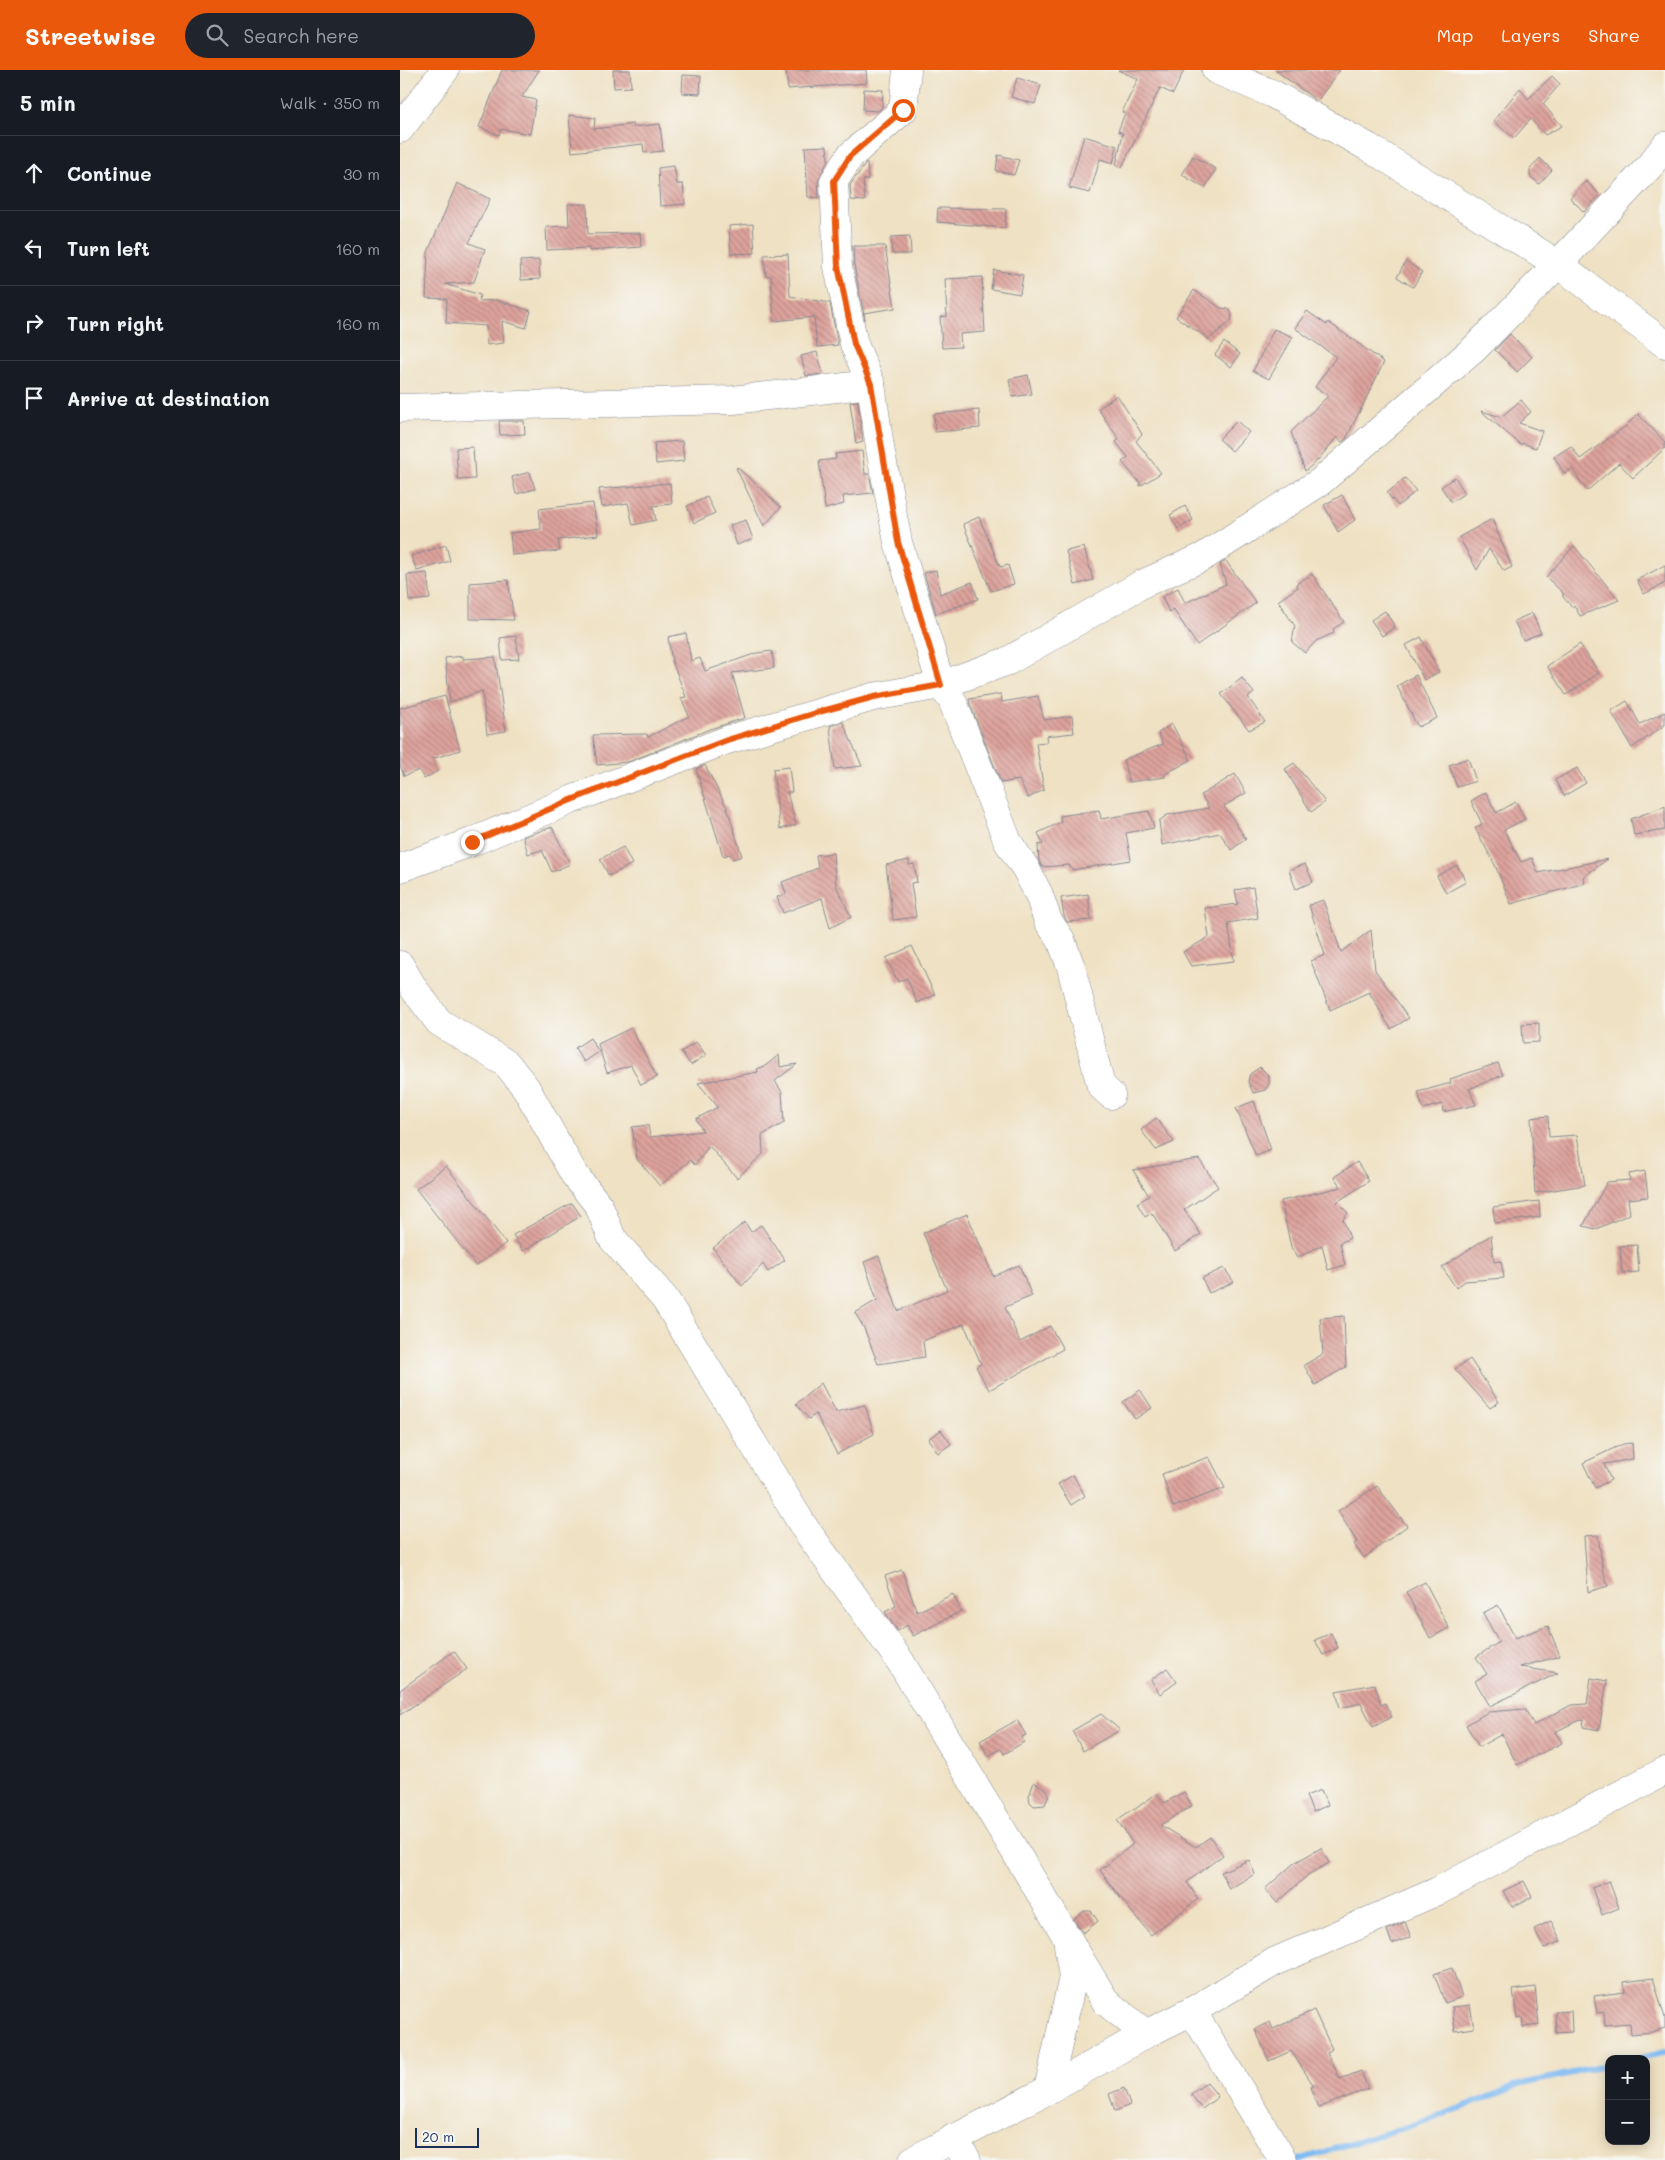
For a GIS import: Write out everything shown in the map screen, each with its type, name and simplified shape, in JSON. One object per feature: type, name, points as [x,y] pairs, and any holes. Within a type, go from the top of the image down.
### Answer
[{"type":"street","points":[[400,129],[445,70]]},
{"type":"street","points":[[907,70],[903,110],[850,156],[834,181],[838,266],[854,344],[871,384],[898,542],[941,685],[952,700],[1008,842],[1026,869],[1039,895],[1048,921],[1060,940],[1082,1005],[1101,1086],[1111,1095]]},
{"type":"street","points":[[1216,70],[1273,94],[1368,147],[1558,264],[1665,344]]},
{"type":"street","points":[[400,868],[472,842],[571,800],[727,740],[865,700],[941,685],[1008,661],[1142,584],[1203,557],[1320,482],[1474,349],[1558,264],[1648,168],[1665,146]]},
{"type":"street","points":[[400,408],[733,400],[871,384]]},
{"type":"street","points":[[400,965],[414,989],[439,1022],[507,1064],[526,1088],[574,1174],[599,1206],[612,1238],[672,1309],[804,1527],[900,1661],[1106,2002],[1146,2034]]},
{"type":"street","points":[[913,2160],[960,2149],[1048,2090],[1146,2034],[1192,2011],[1276,1961],[1438,1891],[1665,1771]]},
{"type":"street","points":[[1048,2090],[1074,1977],[1067,1938]]},
{"type":"street","points":[[1192,2011],[1283,2160]]},
{"type":"building","points":[[502,70],[539,70],[522,97],[536,100],[530,134],[501,129],[499,135],[479,127]]},
{"type":"building","points":[[613,70],[630,70],[631,87],[614,88]]},
{"type":"building","points":[[786,70],[866,70],[867,83],[788,89]]},
{"type":"building","points":[[1118,70],[1184,70],[1173,94],[1160,88],[1122,167],[1116,165],[1123,133],[1118,131],[1125,113],[1122,112],[1138,79]]},
{"type":"building","points":[[1275,70],[1340,70],[1317,101]]},
{"type":"building","points":[[683,75],[701,76],[700,94],[682,93]]},
{"type":"building","points":[[1552,76],[1560,84],[1543,104],[1562,126],[1545,135],[1531,119],[1514,138],[1493,121],[1520,88],[1528,99]]},
{"type":"building","points":[[1017,78],[1041,85],[1035,104],[1011,97]]},
{"type":"building","points":[[864,89],[883,90],[882,107],[878,111],[863,110]]},
{"type":"building","points":[[569,115],[595,118],[594,129],[633,124],[633,127],[660,124],[663,151],[644,153],[643,144],[572,152]]},
{"type":"building","points":[[1084,136],[1117,146],[1113,163],[1100,159],[1090,193],[1069,188]]},
{"type":"building","points":[[827,146],[829,159],[818,181],[819,198],[808,197],[805,147]]},
{"type":"building","points":[[998,155],[1019,160],[1014,175],[996,171]]},
{"type":"building","points":[[1193,156],[1216,169],[1205,188],[1182,175]]},
{"type":"building","points":[[1540,158],[1552,170],[1539,184],[1530,176],[1530,169]]},
{"type":"building","points":[[867,162],[868,180],[863,180],[865,201],[851,200],[850,185]]},
{"type":"building","points":[[674,166],[677,184],[683,184],[685,204],[660,206],[658,168]]},
{"type":"building","points":[[1586,181],[1600,195],[1584,212],[1570,198]]},
{"type":"building","points":[[457,183],[490,199],[469,243],[485,249],[474,282],[445,284],[480,295],[479,301],[496,300],[531,311],[526,328],[502,321],[504,343],[487,345],[486,326],[446,323],[447,299],[426,298],[428,252]]},
{"type":"building","points":[[568,204],[587,204],[588,234],[640,233],[641,247],[589,251],[589,248],[547,250],[546,227],[569,226]]},
{"type":"building","points":[[938,208],[1006,209],[1005,228],[937,222]]},
{"type":"building","points":[[753,224],[755,253],[731,254],[729,226]]},
{"type":"building","points":[[910,236],[911,254],[892,254],[891,237]]},
{"type":"building","points":[[853,246],[885,246],[895,308],[864,313],[865,320],[854,265]]},
{"type":"building","points":[[788,254],[790,296],[830,303],[838,345],[817,347],[814,317],[774,321],[771,276],[766,276],[764,255]]},
{"type":"building","points":[[539,260],[540,279],[521,280],[520,261]]},
{"type":"building","points":[[1406,261],[1422,272],[1413,287],[1397,277]]},
{"type":"building","points":[[994,270],[1023,275],[1020,294],[991,289]]},
{"type":"building","points":[[982,277],[985,332],[960,334],[961,347],[942,348],[940,317],[947,316],[945,279]]},
{"type":"building","points":[[1194,290],[1221,308],[1229,309],[1232,314],[1231,321],[1209,339],[1176,317]]},
{"type":"building","points":[[1307,311],[1327,325],[1328,322],[1384,362],[1346,439],[1342,442],[1337,437],[1317,461],[1305,471],[1291,432],[1328,396],[1315,387],[1336,357],[1295,328]]},
{"type":"building","points":[[1274,329],[1293,337],[1269,379],[1253,371]]},
{"type":"building","points":[[1510,334],[1532,357],[1517,372],[1495,350]]},
{"type":"building","points":[[1224,342],[1240,354],[1231,367],[1215,355]]},
{"type":"building","points":[[817,352],[823,374],[806,376],[801,356]]},
{"type":"building","points":[[1028,375],[1032,394],[1012,397],[1009,379]]},
{"type":"building","points":[[1117,395],[1142,434],[1136,441],[1161,473],[1140,486],[1140,483],[1122,462],[1128,457],[1116,442],[1119,439],[1098,409]]},
{"type":"building","points":[[1521,400],[1531,412],[1519,423],[1542,431],[1536,448],[1522,443],[1521,445],[1481,411],[1501,417]]},
{"type":"building","points":[[858,401],[863,442],[856,444],[850,402]]},
{"type":"building","points":[[979,410],[980,428],[935,432],[934,414]]},
{"type":"building","points":[[1638,414],[1665,442],[1665,448],[1633,478],[1619,463],[1587,491],[1572,469],[1565,474],[1554,457],[1571,446],[1580,459],[1626,426]]},
{"type":"building","points":[[499,421],[524,421],[525,434],[500,435]]},
{"type":"building","points":[[1237,421],[1249,432],[1232,451],[1219,439]]},
{"type":"building","points":[[682,441],[684,461],[656,464],[654,443]]},
{"type":"building","points":[[473,447],[475,479],[458,480],[456,448]]},
{"type":"building","points":[[862,451],[865,474],[869,474],[873,493],[843,496],[844,504],[825,509],[819,461],[836,459],[835,454]]},
{"type":"building","points":[[736,468],[781,507],[764,526]]},
{"type":"building","points":[[530,472],[535,489],[516,494],[512,477]]},
{"type":"building","points":[[1455,477],[1465,493],[1451,502],[1441,487]]},
{"type":"building","points":[[1405,478],[1416,491],[1398,506],[1387,493]]},
{"type":"building","points":[[670,483],[672,504],[653,506],[656,520],[633,525],[628,503],[602,507],[599,489]]},
{"type":"building","points":[[1342,495],[1355,520],[1338,532],[1324,505]]},
{"type":"building","points":[[707,497],[715,513],[694,523],[687,506]]},
{"type":"building","points":[[593,503],[598,535],[558,540],[560,551],[512,555],[510,533],[541,529],[539,509]]},
{"type":"building","points":[[1185,506],[1193,520],[1178,529],[1170,515]]},
{"type":"building","points":[[979,517],[1000,567],[1008,565],[1014,584],[991,591],[963,524]]},
{"type":"building","points":[[1492,519],[1512,567],[1504,571],[1489,549],[1477,570],[1459,537]]},
{"type":"building","points":[[746,520],[753,539],[737,545],[730,525]]},
{"type":"building","points":[[446,545],[450,561],[417,571],[411,556]]},
{"type":"building","points":[[1574,546],[1619,600],[1580,616],[1574,605],[1572,607],[1563,597],[1563,593],[1546,577]]},
{"type":"building","points":[[1084,547],[1093,580],[1075,585],[1066,551]]},
{"type":"building","points":[[1226,561],[1256,603],[1197,645],[1173,609],[1169,612],[1162,597],[1178,588],[1185,603],[1226,584],[1220,564]]},
{"type":"building","points":[[1665,565],[1665,583],[1644,594],[1637,580]]},
{"type":"building","points":[[936,570],[940,594],[972,582],[978,599],[936,614],[924,573]]},
{"type":"building","points":[[427,573],[430,599],[409,601],[407,575]]},
{"type":"building","points":[[1312,574],[1344,622],[1333,629],[1334,633],[1316,641],[1305,653],[1292,642],[1295,626],[1278,601],[1298,587],[1296,584]]},
{"type":"building","points":[[508,580],[514,620],[470,619],[470,583]]},
{"type":"building","points":[[1385,611],[1395,627],[1382,636],[1371,620]]},
{"type":"building","points":[[1532,613],[1541,633],[1523,640],[1514,621]]},
{"type":"building","points":[[686,633],[691,661],[700,658],[705,671],[757,653],[772,651],[774,668],[732,673],[745,718],[710,729],[628,762],[597,765],[593,735],[647,734],[648,737],[689,716],[681,698],[686,697],[672,661],[668,637]]},
{"type":"building","points":[[516,636],[519,659],[502,660],[500,638]]},
{"type":"building","points":[[1421,637],[1439,672],[1424,680],[1406,645]]},
{"type":"building","points":[[1580,644],[1599,673],[1566,695],[1547,666]]},
{"type":"building","points":[[463,656],[463,659],[495,657],[506,731],[487,734],[482,691],[450,702],[445,658]]},
{"type":"building","points":[[1416,675],[1437,718],[1418,727],[1397,686]]},
{"type":"building","points":[[1242,678],[1254,693],[1248,697],[1265,722],[1249,730],[1221,694]]},
{"type":"building","points":[[1001,694],[1002,702],[1038,696],[1044,720],[1072,716],[1074,733],[1046,736],[1047,742],[1036,743],[1044,790],[1028,798],[1019,780],[1001,783],[970,704],[969,699]]},
{"type":"building","points":[[445,696],[460,750],[432,759],[438,771],[424,779],[419,770],[404,776],[400,765],[400,708]]},
{"type":"building","points":[[1627,701],[1640,724],[1665,712],[1665,725],[1632,748],[1611,711]]},
{"type":"building","points":[[843,722],[862,766],[835,769],[830,726]]},
{"type":"building","points":[[1172,724],[1191,760],[1165,774],[1165,777],[1129,782],[1123,760],[1163,744],[1158,733]]},
{"type":"building","points":[[1468,758],[1476,781],[1457,787],[1449,765]]},
{"type":"building","points":[[1294,763],[1325,802],[1311,812],[1285,769]]},
{"type":"building","points":[[705,765],[727,808],[742,856],[733,859],[730,854],[723,856],[696,769]]},
{"type":"building","points":[[789,767],[792,792],[787,792],[796,825],[780,829],[773,769]]},
{"type":"building","points":[[1577,768],[1586,783],[1564,796],[1555,780]]},
{"type":"building","points":[[1235,774],[1246,793],[1224,806],[1246,839],[1231,850],[1220,833],[1162,845],[1159,821],[1167,815],[1209,808],[1201,795]]},
{"type":"building","points":[[1486,792],[1496,813],[1516,802],[1525,819],[1504,830],[1521,862],[1532,858],[1538,873],[1608,859],[1583,877],[1585,883],[1511,904],[1495,865],[1475,828],[1482,824],[1471,801]]},
{"type":"building","points":[[1665,806],[1665,830],[1634,835],[1631,819]]},
{"type":"building","points":[[1099,810],[1101,819],[1149,811],[1154,828],[1126,833],[1131,860],[1072,870],[1069,865],[1042,867],[1039,861],[1038,845],[1043,844],[1038,833],[1061,822],[1060,816]]},
{"type":"building","points":[[552,827],[570,864],[552,872],[542,850],[528,854],[523,837]]},
{"type":"building","points":[[623,847],[632,864],[609,876],[600,859]]},
{"type":"building","points":[[833,853],[836,885],[851,917],[830,928],[822,898],[783,913],[777,897],[786,894],[782,882],[818,868],[816,855]]},
{"type":"building","points":[[909,860],[909,865],[914,864],[917,882],[911,883],[916,917],[893,920],[886,865]]},
{"type":"building","points":[[1305,864],[1313,882],[1296,889],[1289,870]]},
{"type":"building","points":[[1457,865],[1466,882],[1446,893],[1437,876]]},
{"type":"building","points":[[1253,887],[1258,918],[1228,923],[1234,961],[1191,966],[1183,952],[1209,937],[1205,908],[1238,904],[1235,890]]},
{"type":"building","points":[[1088,894],[1091,920],[1067,922],[1061,898]]},
{"type":"building","points":[[1323,900],[1341,952],[1371,930],[1375,970],[1409,1018],[1391,1029],[1369,992],[1330,1010],[1311,961],[1325,955],[1309,905]]},
{"type":"building","points":[[912,946],[935,995],[917,1003],[907,978],[898,982],[886,958]]},
{"type":"building","points":[[1539,1023],[1539,1042],[1523,1043],[1522,1024]]},
{"type":"building","points":[[631,1028],[657,1077],[641,1085],[631,1065],[607,1073],[598,1044]]},
{"type":"building","points":[[590,1038],[599,1052],[584,1062],[575,1048]]},
{"type":"building","points":[[696,1042],[706,1055],[691,1065],[681,1052]]},
{"type":"building","points":[[779,1055],[780,1067],[797,1064],[775,1081],[782,1092],[784,1123],[762,1135],[763,1154],[737,1178],[709,1146],[695,1165],[690,1160],[660,1186],[637,1159],[632,1127],[648,1125],[650,1137],[703,1131],[696,1119],[718,1107],[698,1083],[758,1072],[757,1069],[765,1066]]},
{"type":"building","points":[[1498,1063],[1503,1075],[1469,1089],[1476,1105],[1443,1112],[1442,1104],[1423,1109],[1418,1092],[1451,1083],[1450,1079]]},
{"type":"building","points":[[1260,1067],[1269,1076],[1269,1084],[1265,1090],[1253,1093],[1248,1081],[1250,1074]]},
{"type":"building","points":[[1254,1101],[1271,1150],[1256,1156],[1236,1108]]},
{"type":"building","points":[[1548,1116],[1549,1137],[1577,1135],[1585,1185],[1535,1193],[1531,1118]]},
{"type":"building","points":[[1156,1118],[1174,1142],[1156,1150],[1141,1130]]},
{"type":"building","points":[[1199,1159],[1218,1187],[1184,1210],[1201,1234],[1175,1251],[1152,1213],[1145,1217],[1137,1203],[1149,1196],[1133,1170]]},
{"type":"building","points":[[1357,1162],[1369,1181],[1337,1202],[1348,1213],[1343,1219],[1350,1238],[1340,1243],[1345,1265],[1328,1270],[1322,1245],[1297,1258],[1291,1247],[1281,1201],[1341,1187],[1334,1177]]},
{"type":"building","points":[[446,1166],[506,1243],[476,1266],[416,1189]]},
{"type":"building","points":[[1645,1171],[1648,1197],[1628,1199],[1630,1214],[1596,1229],[1583,1226],[1607,1182],[1630,1180],[1629,1174]]},
{"type":"building","points":[[1539,1201],[1540,1217],[1495,1223],[1493,1207]]},
{"type":"building","points":[[572,1203],[581,1216],[523,1251],[513,1235]]},
{"type":"building","points":[[967,1214],[993,1276],[1019,1265],[1032,1296],[1005,1307],[1020,1342],[1050,1326],[1063,1349],[989,1390],[976,1367],[981,1364],[964,1324],[923,1341],[925,1357],[878,1364],[864,1328],[855,1313],[877,1300],[864,1262],[879,1256],[898,1311],[947,1290],[923,1233]]},
{"type":"building","points":[[745,1222],[751,1232],[761,1225],[785,1260],[768,1272],[763,1264],[742,1286],[713,1248]]},
{"type":"building","points":[[1491,1235],[1494,1262],[1501,1261],[1504,1278],[1465,1281],[1456,1288],[1442,1267]]},
{"type":"building","points":[[1637,1245],[1639,1272],[1622,1273],[1620,1246]]},
{"type":"building","points":[[1224,1268],[1234,1282],[1209,1293],[1202,1278]]},
{"type":"building","points":[[1344,1316],[1346,1367],[1315,1385],[1304,1365],[1323,1354],[1320,1318]]},
{"type":"building","points":[[1470,1359],[1499,1402],[1490,1408],[1455,1369]]},
{"type":"building","points":[[821,1383],[836,1412],[865,1405],[874,1434],[837,1454],[816,1414],[809,1419],[796,1404]]},
{"type":"building","points":[[1140,1390],[1152,1408],[1135,1419],[1123,1402]]},
{"type":"building","points":[[941,1430],[951,1444],[938,1453],[928,1439]]},
{"type":"building","points":[[1632,1443],[1633,1459],[1604,1464],[1611,1480],[1595,1488],[1583,1463],[1623,1444]]},
{"type":"building","points":[[1209,1457],[1225,1488],[1173,1507],[1162,1474]]},
{"type":"building","points":[[1073,1475],[1085,1496],[1071,1505],[1058,1484]]},
{"type":"building","points":[[1377,1486],[1407,1526],[1364,1558],[1354,1544],[1357,1542],[1338,1511]]},
{"type":"building","points":[[1598,1535],[1603,1571],[1608,1586],[1588,1592],[1584,1536]]},
{"type":"building","points":[[902,1570],[917,1612],[953,1594],[961,1611],[913,1636],[907,1625],[898,1631],[885,1612],[896,1606],[885,1576]]},
{"type":"building","points":[[1425,1582],[1449,1628],[1430,1638],[1406,1592]]},
{"type":"building","points":[[1498,1605],[1515,1638],[1548,1626],[1560,1656],[1520,1667],[1558,1673],[1490,1706],[1475,1681],[1487,1674],[1476,1657],[1499,1642],[1483,1613]]},
{"type":"building","points":[[1331,1633],[1338,1648],[1323,1655],[1315,1640]]},
{"type":"building","points":[[454,1651],[467,1669],[400,1715],[400,1690]]},
{"type":"building","points":[[1167,1668],[1177,1682],[1160,1694],[1151,1680]]},
{"type":"building","points":[[1591,1678],[1607,1681],[1599,1730],[1583,1727],[1584,1720],[1577,1721],[1555,1732],[1562,1743],[1517,1765],[1502,1734],[1479,1747],[1466,1725],[1488,1712],[1525,1709],[1534,1725],[1571,1705],[1587,1704]]},
{"type":"building","points":[[1375,1684],[1381,1705],[1385,1703],[1392,1717],[1373,1727],[1361,1703],[1340,1708],[1336,1691]]},
{"type":"building","points":[[1101,1714],[1120,1730],[1083,1751],[1072,1731]]},
{"type":"building","points":[[1017,1720],[1026,1735],[1022,1737],[1024,1742],[1004,1754],[1001,1749],[988,1756],[980,1741]]},
{"type":"building","points":[[1034,1782],[1046,1789],[1049,1794],[1045,1805],[1034,1806],[1030,1802],[1029,1796]]},
{"type":"building","points":[[1321,1790],[1328,1805],[1313,1812],[1306,1796]]},
{"type":"building","points":[[1184,1792],[1192,1806],[1160,1825],[1196,1847],[1210,1837],[1223,1855],[1187,1882],[1198,1899],[1151,1935],[1100,1870],[1133,1844],[1117,1820],[1157,1793],[1164,1803]]},
{"type":"building","points":[[1321,1848],[1329,1863],[1309,1874],[1277,1903],[1265,1889],[1294,1863]]},
{"type":"building","points":[[1249,1860],[1255,1874],[1229,1889],[1221,1872]]},
{"type":"building","points":[[1524,1881],[1532,1897],[1512,1907],[1503,1891]]},
{"type":"building","points":[[1609,1881],[1619,1908],[1602,1915],[1592,1888]]},
{"type":"building","points":[[1084,1911],[1091,1911],[1098,1921],[1083,1933],[1074,1919]]},
{"type":"building","points":[[1551,1921],[1561,1941],[1544,1948],[1534,1929]]},
{"type":"building","points":[[1405,1922],[1411,1937],[1392,1944],[1387,1930]]},
{"type":"building","points":[[1452,1968],[1462,1997],[1445,2003],[1434,1974]]},
{"type":"building","points":[[1653,1978],[1665,2018],[1665,2028],[1652,2032],[1631,2034],[1630,2023],[1605,2025],[1604,2012],[1597,2013],[1594,1996],[1625,1992],[1624,1982]]},
{"type":"building","points":[[1535,1987],[1539,2025],[1523,2027],[1522,2017],[1517,2018],[1513,1990]]},
{"type":"building","points":[[1470,2005],[1474,2028],[1455,2031],[1452,2007]]},
{"type":"building","points":[[1314,2010],[1332,2049],[1327,2053],[1340,2079],[1361,2071],[1368,2089],[1318,2108],[1310,2087],[1314,2086],[1291,2051],[1269,2061],[1255,2029],[1270,2022],[1273,2029]]},
{"type":"building","points":[[1571,2011],[1572,2032],[1556,2033],[1555,2012]]},
{"type":"building","points":[[1207,2082],[1218,2097],[1202,2109],[1191,2094]]},
{"type":"building","points":[[1124,2088],[1130,2105],[1115,2111],[1109,2094]]},
{"type":"waterway","points":[[1650,2056],[1665,2052]]},
{"type":"waterway","points":[[1298,2160],[1432,2119],[1522,2084],[1605,2066]]},
{"type":"route","points":[[472,842],[571,800],[727,740],[874,697],[941,685],[898,542],[880,448],[871,384],[854,344],[838,266],[834,181],[850,156],[903,110]]}]
